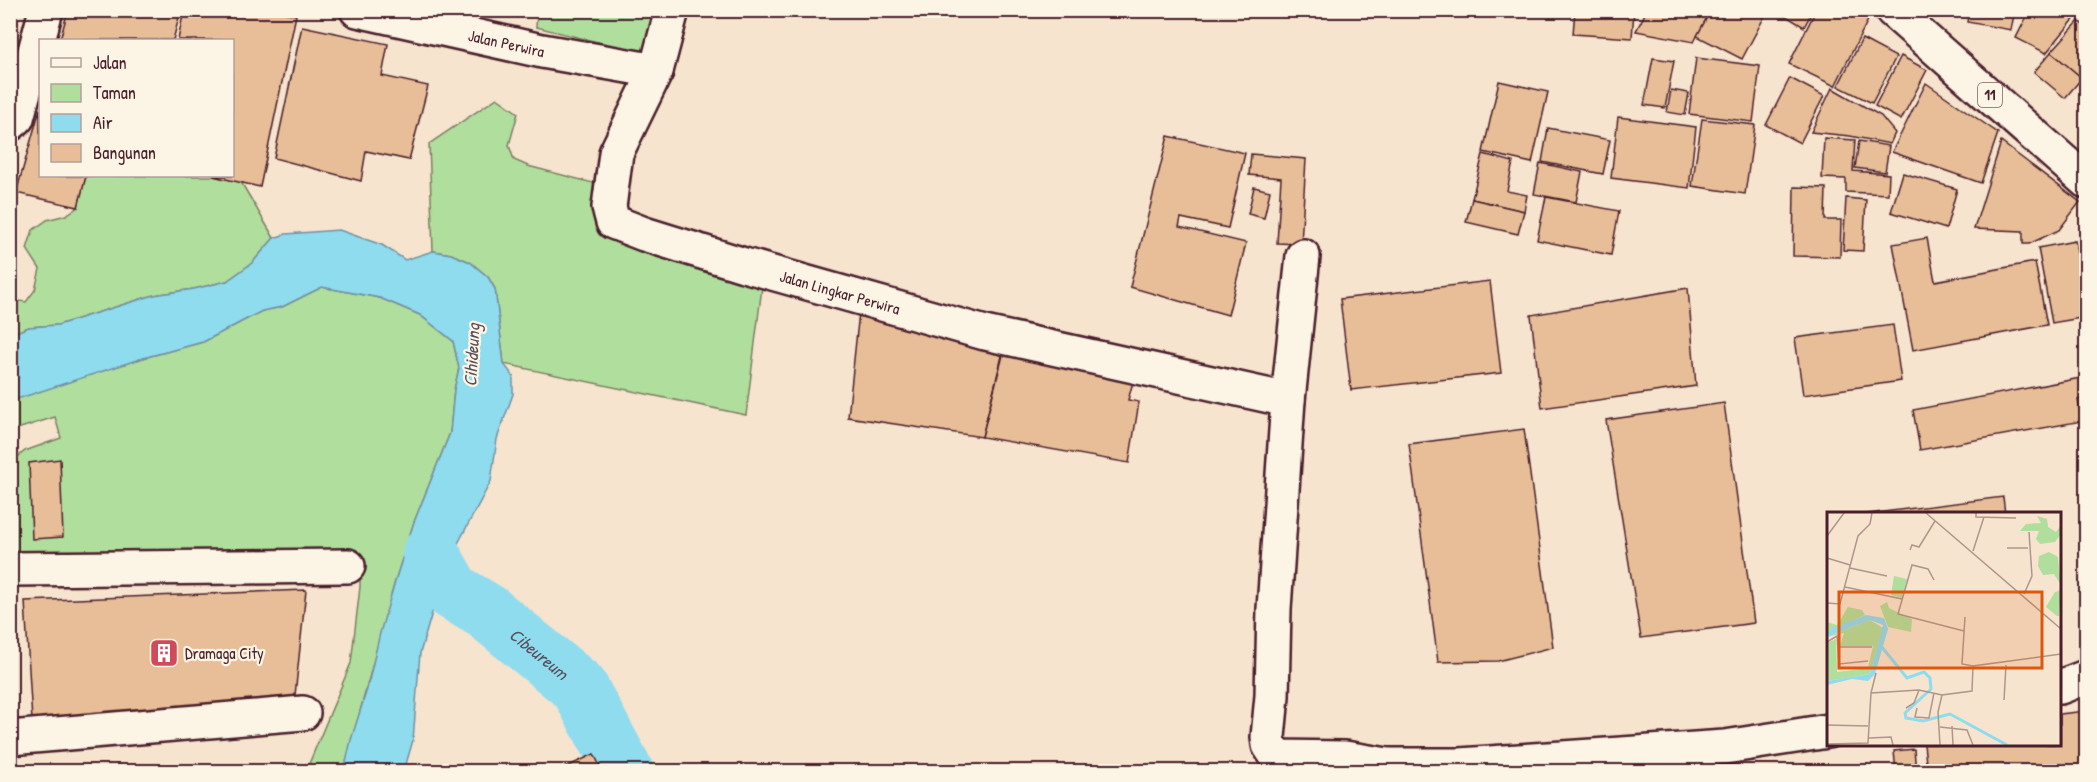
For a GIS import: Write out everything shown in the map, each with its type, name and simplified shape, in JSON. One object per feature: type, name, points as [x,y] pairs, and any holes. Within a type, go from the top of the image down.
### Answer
[{"type":"main road","points":[[10,124],[17,118],[46,10]]},
{"type":"main road","name":"Jalan Perwira","points":[[357,10],[536,49],[656,71]]},
{"type":"main road","name":"Jalan Lingkar Perwira","points":[[672,10],[656,71],[616,153],[609,207],[613,222],[744,265],[985,333],[1288,400]]},
{"type":"main road","name":"11","points":[[1905,15],[2086,181]]},
{"type":"main road","points":[[1302,256],[1288,400],[1274,609],[1272,696],[1268,737],[1269,745],[1277,757],[1345,758],[1387,768],[1725,759],[1827,731]]},
{"type":"main road","points":[[10,569],[348,566]]},
{"type":"main road","points":[[2061,687],[2086,677]]},
{"type":"main road","points":[[10,738],[303,713]]},
{"type":"green space","points":[[537,11],[662,11],[651,55],[536,27]]},
{"type":"green space","points":[[497,98],[518,113],[509,145],[514,160],[528,166],[597,184],[605,219],[754,276],[762,287],[746,415],[504,364],[495,289],[488,277],[470,262],[451,254],[433,251],[429,144]]},
{"type":"green space","points":[[86,177],[218,177],[241,182],[274,238],[252,263],[227,281],[154,295],[58,325],[29,327],[11,334],[11,300],[26,302],[35,290],[40,269],[27,249],[33,230],[47,220],[66,215],[78,207]]},
{"type":"green space","points":[[322,287],[380,298],[420,315],[453,341],[459,368],[454,390],[450,433],[414,522],[396,578],[344,771],[306,771],[351,663],[360,587],[360,557],[15,555],[11,520],[14,460],[25,451],[61,438],[55,417],[11,431],[11,400],[143,358],[203,342],[262,311],[282,307]]},
{"type":"water","name":"Cihideung","points":[[339,230],[382,245],[405,260],[433,251],[451,254],[470,262],[488,277],[495,289],[504,364],[513,376],[513,394],[497,439],[491,481],[446,566],[420,653],[413,740],[404,771],[344,771],[396,578],[414,522],[450,433],[454,390],[459,368],[453,341],[420,315],[380,298],[322,287],[282,307],[262,311],[203,342],[143,358],[11,401],[11,334],[29,327],[58,325],[154,295],[227,281],[252,263],[274,238],[286,234]]},
{"type":"building","points":[[68,10],[181,10],[173,39],[60,39]]},
{"type":"building","points":[[184,10],[275,10],[296,15],[260,187],[217,177],[234,177],[234,39],[178,39]]},
{"type":"building","points":[[1575,10],[1634,10],[1632,38],[1573,34]]},
{"type":"building","points":[[1647,10],[1711,10],[1694,42],[1636,31]]},
{"type":"building","points":[[1711,10],[1768,10],[1742,59],[1697,36]]},
{"type":"building","points":[[1776,10],[1813,10],[1804,27]]},
{"type":"building","points":[[1816,10],[1873,10],[1835,86],[1789,64]]},
{"type":"building","points":[[1969,10],[2015,10],[2011,30],[1967,22]]},
{"type":"building","points":[[2030,10],[2081,11],[2046,53],[2016,38]]},
{"type":"building","points":[[2079,21],[2086,28],[2086,73],[2082,78],[2051,52]]},
{"type":"building","points":[[302,26],[388,44],[382,76],[428,86],[409,160],[366,151],[361,181],[274,158]]},
{"type":"building","points":[[1862,39],[1896,57],[1872,103],[1838,86]]},
{"type":"building","points":[[2051,52],[2082,78],[2065,98],[2034,72]]},
{"type":"building","points":[[1901,56],[1927,70],[1901,120],[1875,106]]},
{"type":"building","points":[[1653,58],[1674,61],[1665,108],[1644,105]]},
{"type":"building","points":[[1696,58],[1760,66],[1753,122],[1689,114]]},
{"type":"building","points":[[1790,78],[1824,96],[1800,143],[1766,125]]},
{"type":"building","points":[[1499,81],[1548,92],[1532,163],[1483,152]]},
{"type":"building","points":[[1926,83],[1998,133],[1981,183],[1892,152]]},
{"type":"building","points":[[1832,88],[1881,116],[1895,133],[1890,144],[1850,136],[1811,132]]},
{"type":"building","points":[[1671,90],[1689,93],[1685,115],[1667,112]]},
{"type":"building","points":[[39,112],[39,177],[86,177],[78,207],[16,193]]},
{"type":"building","points":[[1618,117],[1696,127],[1689,188],[1611,178]]},
{"type":"building","points":[[1702,119],[1755,125],[1745,194],[1692,186]]},
{"type":"building","points":[[1548,128],[1610,140],[1603,174],[1542,162]]},
{"type":"building","points":[[1168,136],[1245,153],[1228,228],[1181,218],[1179,227],[1246,243],[1228,315],[1130,287]]},
{"type":"building","points":[[1824,138],[1855,140],[1853,171],[1889,174],[1888,194],[1846,192],[1846,179],[1822,178]]},
{"type":"building","points":[[1859,141],[1889,146],[1885,172],[1855,168]]},
{"type":"building","points":[[2001,142],[2080,202],[2059,230],[2029,244],[2023,244],[2023,231],[1974,229]]},
{"type":"building","points":[[1251,154],[1306,159],[1301,244],[1277,243],[1281,178],[1249,175]]},
{"type":"building","points":[[1483,154],[1513,162],[1507,191],[1527,195],[1524,211],[1472,199]]},
{"type":"building","points":[[1540,163],[1582,172],[1576,202],[1534,194]]},
{"type":"building","points":[[1903,173],[1957,189],[1946,229],[1891,212]]},
{"type":"building","points":[[1254,187],[1270,191],[1264,218],[1248,214]]},
{"type":"building","points":[[1794,187],[1826,188],[1825,220],[1841,220],[1840,257],[1793,256]]},
{"type":"building","points":[[1546,197],[1619,211],[1611,255],[1537,240]]},
{"type":"building","points":[[1846,198],[1866,200],[1863,251],[1843,250]]},
{"type":"building","points":[[1472,199],[1524,211],[1518,234],[1466,222]]},
{"type":"building","points":[[1927,238],[1935,281],[2035,262],[2047,325],[1913,350],[1893,244]]},
{"type":"building","points":[[2075,241],[2086,302],[2086,317],[2052,323],[2038,248]]},
{"type":"building","points":[[1490,281],[1501,373],[1351,390],[1340,299]]},
{"type":"building","points":[[1688,288],[1696,386],[1542,408],[1531,315]]},
{"type":"building","points":[[859,312],[1004,348],[982,437],[848,417]]},
{"type":"building","points":[[1893,325],[1901,381],[1803,395],[1795,338]]},
{"type":"building","points":[[1003,355],[1133,382],[1128,400],[1139,402],[1129,463],[982,437]]},
{"type":"building","points":[[2086,377],[2086,398],[2078,400],[2082,421],[1920,450],[1913,410]]},
{"type":"building","points":[[1724,403],[1754,623],[1641,638],[1606,420]]},
{"type":"building","points":[[1524,429],[1553,647],[1498,661],[1438,662],[1409,444]]},
{"type":"building","points":[[60,459],[63,537],[32,539],[29,463]]},
{"type":"building","points":[[2003,497],[2005,512],[1883,512]]},
{"type":"building","name":"Dramaga City","points":[[306,590],[294,705],[32,721],[25,601]]},
{"type":"building","points":[[2086,711],[2086,772],[1927,772],[1924,746],[2061,746],[2061,714]]},
{"type":"building","points":[[1914,749],[1916,772],[1896,772],[1894,751]]},
{"type":"building","points":[[594,754],[603,772],[556,772]]},
{"type":"waterway","name":"Cibeureum","points":[[431,554],[452,591],[487,612],[579,687],[625,772]]},
{"type":"place","name":"Dramaga City","points":[[164,653]]}]
